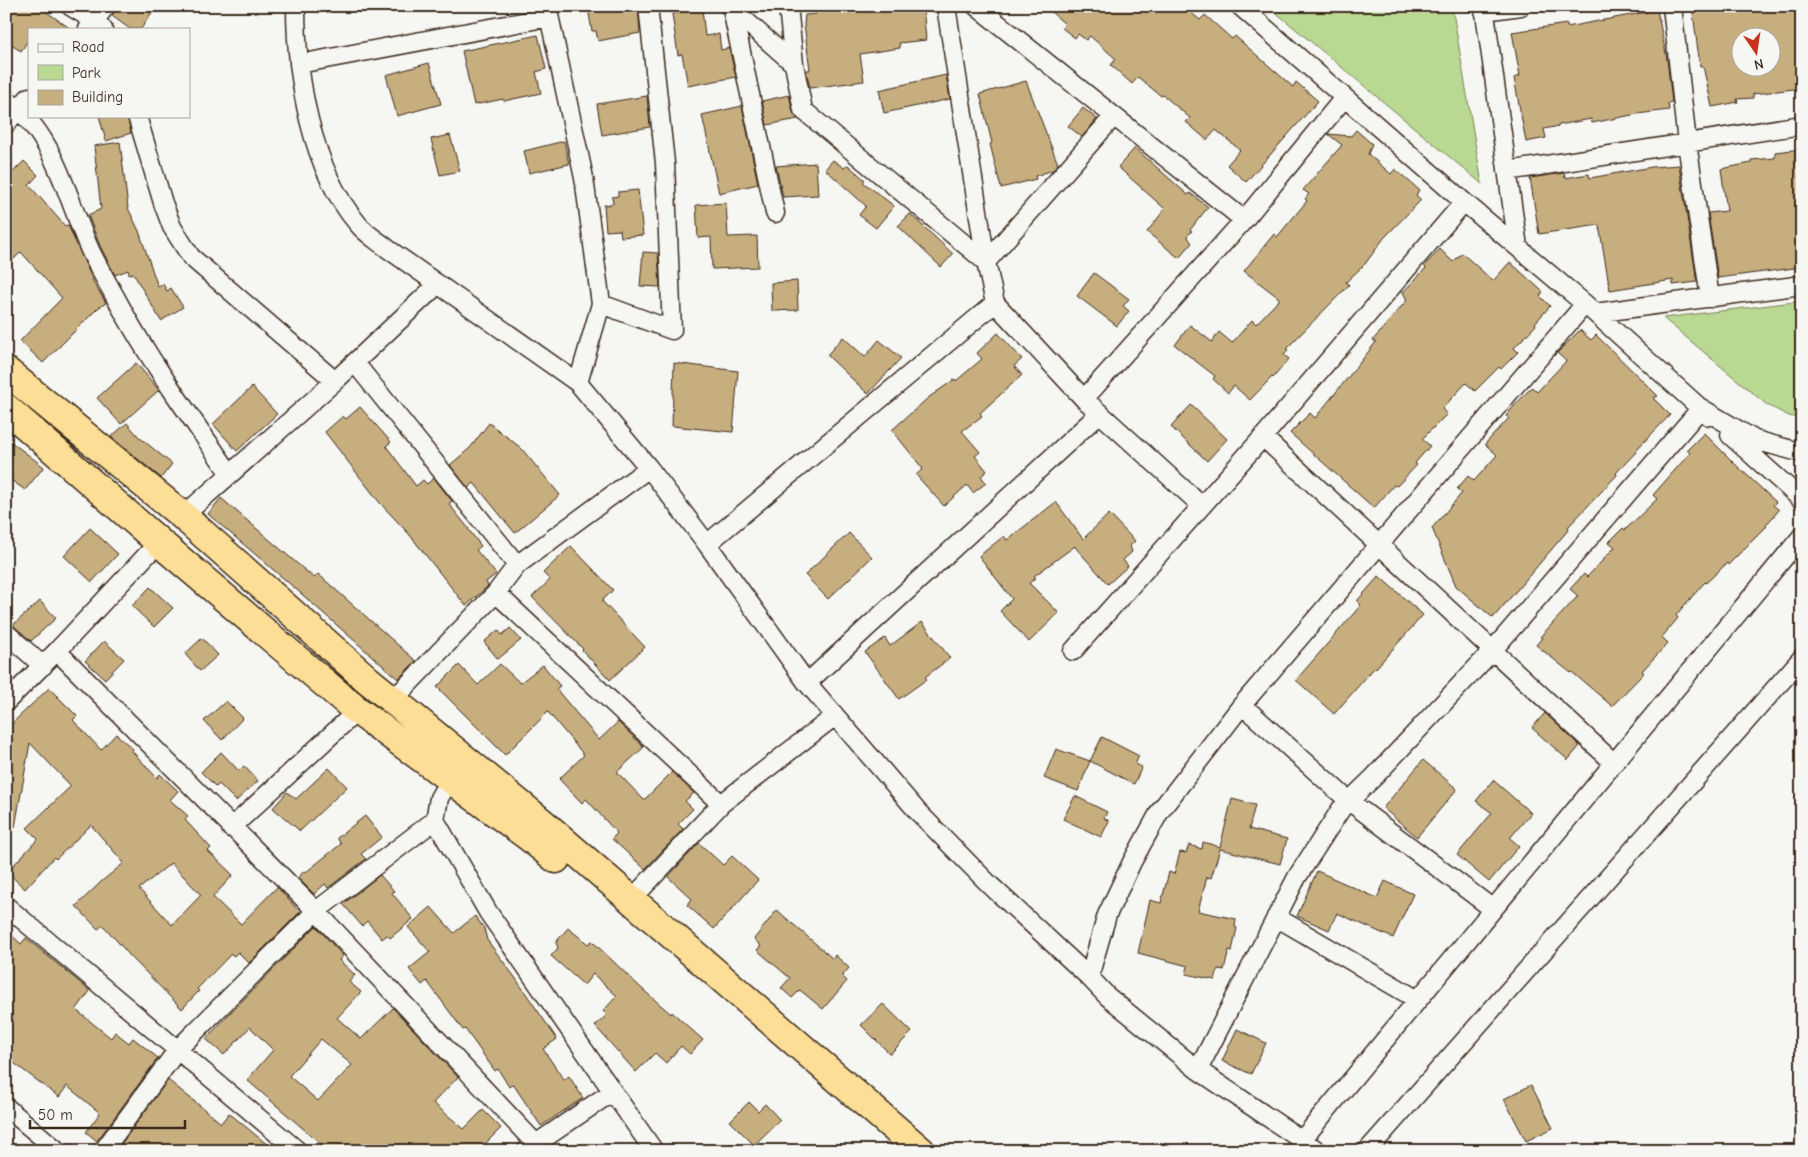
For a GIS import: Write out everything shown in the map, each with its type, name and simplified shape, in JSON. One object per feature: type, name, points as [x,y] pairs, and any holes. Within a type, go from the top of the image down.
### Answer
[{"type":"highway","points":[[6,371],[183,516],[368,680],[394,699],[457,768],[530,836],[817,1079],[897,1151]]},
{"type":"highway","points":[[6,408],[358,710],[457,768],[544,824],[921,1151]]},
{"type":"street","points":[[70,6],[95,26],[106,6]]},
{"type":"street","points":[[296,6],[299,64],[318,152],[336,193],[359,226],[388,249],[578,383],[649,468],[707,544],[807,683],[925,818],[990,885],[1107,996],[1198,1070],[1318,1151]]},
{"type":"street","points":[[601,304],[672,330],[665,163],[648,6]]},
{"type":"street","points":[[788,6],[794,64],[803,110],[986,262]]},
{"type":"street","points":[[946,6],[986,262],[995,303],[1084,399],[1202,506]]},
{"type":"street","points":[[976,6],[1244,220]]},
{"type":"street","points":[[1240,6],[1464,202],[1590,308],[1802,500]]},
{"type":"street","points":[[1518,247],[1484,9],[1521,6]]},
{"type":"street","points":[[1672,6],[1688,143],[1710,298]]},
{"type":"street","points":[[731,8],[794,64]]},
{"type":"street","points":[[731,8],[775,213]]},
{"type":"street","points":[[299,64],[548,12],[584,178],[601,304],[578,383]]},
{"type":"street","points":[[1084,399],[1244,220],[1344,98]]},
{"type":"street","points":[[6,124],[18,102],[28,117]]},
{"type":"street","points":[[986,262],[1114,116]]},
{"type":"street","points":[[29,118],[48,147],[90,251],[125,315],[149,356],[230,474]]},
{"type":"street","points":[[138,118],[172,227],[191,257],[335,381]]},
{"type":"street","points":[[1507,171],[1802,126]]},
{"type":"street","points":[[1073,651],[1263,437],[1464,202]]},
{"type":"street","points":[[183,516],[335,381],[438,284]]},
{"type":"street","points":[[1089,977],[1107,915],[1132,862],[1155,820],[1171,797],[1242,705],[1379,544],[1590,308],[1710,298],[1802,285]]},
{"type":"street","points":[[707,544],[995,303]]},
{"type":"street","points":[[354,363],[517,565]]},
{"type":"street","points":[[1701,408],[1755,440],[1802,452]]},
{"type":"street","points":[[1198,1070],[1297,877],[1341,809],[1374,777],[1493,650],[1701,408]]},
{"type":"street","points":[[807,683],[1100,413]]},
{"type":"street","points":[[1263,437],[1614,763]]},
{"type":"street","points":[[394,699],[496,593],[517,565],[649,468]]},
{"type":"street","points":[[1302,1140],[1802,536]]},
{"type":"street","points":[[6,702],[57,652],[160,542]]},
{"type":"street","points":[[496,593],[721,804]]},
{"type":"street","points":[[6,633],[42,666]]},
{"type":"street","points":[[57,652],[316,911],[531,1148],[612,1092]]},
{"type":"street","points":[[1367,1151],[1802,658]]},
{"type":"street","points":[[1242,705],[1349,801],[1493,909]]},
{"type":"street","points":[[232,828],[358,710]]},
{"type":"street","points":[[631,900],[721,804],[835,716]]},
{"type":"street","points":[[457,768],[439,798],[435,820],[488,912],[654,1151]]},
{"type":"street","points":[[103,1151],[178,1050],[316,911],[435,820]]},
{"type":"street","points":[[6,906],[298,1151]]},
{"type":"street","points":[[1276,917],[1418,1000]]},
{"type":"street","points":[[6,1107],[58,1151]]},
{"type":"green space","points":[[1268,6],[1452,6],[1482,184]]},
{"type":"green space","points":[[1802,301],[1802,419],[1789,416],[1767,405],[1663,318]]},
{"type":"building","points":[[6,6],[38,6],[70,28],[28,28],[28,40],[21,51],[6,42]]},
{"type":"building","points":[[116,6],[156,6],[142,28],[129,28],[112,16]]},
{"type":"building","points":[[599,6],[638,6],[640,33],[598,41],[596,31],[592,31],[588,8]]},
{"type":"building","points":[[815,6],[923,6],[926,40],[899,43],[900,48],[860,54],[864,81],[810,88],[806,70],[810,70],[804,24],[805,15],[816,14]]},
{"type":"building","points":[[1044,6],[1183,6],[1200,20],[1205,15],[1232,39],[1235,36],[1293,87],[1296,82],[1318,101],[1246,182],[1227,165],[1240,150],[1216,130],[1207,140],[1186,122],[1190,118],[1163,95],[1161,96],[1138,77],[1132,84],[1111,65],[1116,59],[1090,36],[1086,40],[1078,34],[1075,38],[1062,28],[1065,24]]},
{"type":"building","points":[[1692,6],[1788,6],[1789,11],[1802,10],[1802,88],[1753,94],[1753,98],[1737,99],[1738,102],[1712,107],[1703,66],[1700,66]]},
{"type":"building","points":[[702,9],[705,36],[719,34],[721,50],[729,48],[736,77],[688,86],[682,54],[678,55],[672,14]]},
{"type":"building","points":[[1657,10],[1667,59],[1672,102],[1668,103],[1669,110],[1592,123],[1591,119],[1559,125],[1544,129],[1546,138],[1526,142],[1514,78],[1520,76],[1512,32],[1567,24],[1567,27]]},
{"type":"building","points":[[538,35],[546,69],[536,72],[541,93],[474,105],[462,51]]},
{"type":"building","points":[[429,63],[441,104],[397,116],[386,75]]},
{"type":"building","points":[[946,75],[950,99],[884,113],[879,90]]},
{"type":"building","points":[[1026,81],[1058,164],[1053,170],[1035,176],[1036,179],[1001,188],[980,94]]},
{"type":"building","points":[[789,95],[793,112],[798,119],[767,125],[762,101]]},
{"type":"building","points":[[647,96],[650,127],[602,135],[597,104]]},
{"type":"building","points":[[742,106],[758,184],[719,193],[702,115]]},
{"type":"building","points":[[1083,108],[1097,119],[1082,137],[1068,126]]},
{"type":"building","points":[[100,118],[127,118],[131,133],[106,141]]},
{"type":"building","points":[[1356,130],[1372,144],[1368,154],[1391,174],[1395,169],[1419,190],[1416,195],[1421,200],[1384,238],[1365,264],[1346,282],[1349,285],[1286,349],[1288,350],[1284,355],[1289,359],[1273,378],[1250,400],[1234,386],[1228,393],[1213,379],[1215,376],[1175,345],[1190,325],[1212,342],[1219,332],[1232,343],[1252,320],[1256,324],[1279,300],[1279,298],[1244,271],[1274,234],[1277,237],[1307,201],[1305,199],[1309,194],[1303,190],[1342,145],[1328,134],[1351,136]]},
{"type":"building","points":[[450,135],[460,171],[440,175],[431,139]]},
{"type":"building","points":[[564,141],[569,164],[529,173],[524,151]]},
{"type":"building","points":[[120,142],[128,208],[139,231],[158,287],[163,284],[167,291],[171,288],[183,307],[161,321],[133,273],[129,274],[128,270],[115,275],[100,246],[88,215],[101,209],[94,146]]},
{"type":"building","points":[[1135,148],[1188,195],[1190,193],[1208,207],[1190,230],[1192,231],[1187,236],[1192,243],[1179,258],[1147,232],[1165,209],[1118,167]]},
{"type":"building","points":[[1802,149],[1802,267],[1718,278],[1708,213],[1727,211],[1721,169],[1751,163],[1751,160],[1775,158],[1775,152]]},
{"type":"building","points":[[833,160],[844,168],[848,165],[865,180],[863,182],[894,206],[876,228],[859,215],[866,206],[825,169]]},
{"type":"building","points":[[24,161],[38,175],[29,185],[65,226],[68,225],[94,283],[106,303],[98,308],[43,363],[20,341],[62,298],[21,252],[6,267],[6,179]]},
{"type":"building","points":[[816,163],[818,195],[783,197],[776,166]]},
{"type":"building","points":[[1679,165],[1697,282],[1673,285],[1673,280],[1610,290],[1599,225],[1539,234],[1530,178],[1564,173],[1565,178],[1589,174],[1590,178],[1652,167]]},
{"type":"building","points":[[638,190],[643,235],[621,237],[620,230],[606,231],[604,205],[613,204],[612,197],[618,196],[618,192]]},
{"type":"building","points":[[726,203],[728,237],[757,236],[758,267],[712,269],[711,237],[698,238],[696,205]]},
{"type":"building","points":[[910,214],[953,254],[941,267],[898,226]]},
{"type":"building","points":[[1440,249],[1453,262],[1462,253],[1493,281],[1510,262],[1543,292],[1540,296],[1550,306],[1535,323],[1536,325],[1514,348],[1518,352],[1501,369],[1499,367],[1475,391],[1466,383],[1442,409],[1447,414],[1422,439],[1430,446],[1415,463],[1417,465],[1397,486],[1394,485],[1374,508],[1290,433],[1310,413],[1315,418],[1376,342],[1373,340],[1407,300],[1403,292],[1426,268],[1424,266]]},
{"type":"building","points":[[643,252],[658,253],[660,287],[640,286]]},
{"type":"building","points":[[1094,273],[1129,299],[1123,306],[1129,311],[1117,326],[1077,296]]},
{"type":"building","points":[[797,281],[798,310],[772,311],[771,283]]},
{"type":"building","points":[[1580,330],[1591,340],[1596,335],[1658,396],[1653,398],[1670,415],[1636,450],[1616,473],[1617,475],[1568,527],[1569,529],[1493,618],[1456,586],[1432,528],[1462,493],[1457,489],[1468,476],[1474,481],[1497,455],[1485,444],[1509,418],[1506,416],[1532,387],[1537,392],[1566,361],[1557,353]]},
{"type":"building","points":[[998,333],[1022,359],[1014,366],[1022,375],[980,413],[982,416],[962,431],[980,452],[975,456],[987,471],[981,476],[986,483],[973,493],[967,485],[944,506],[916,475],[923,469],[892,430],[928,398],[955,379],[956,381],[982,359],[977,353]]},
{"type":"building","points":[[843,337],[865,357],[879,340],[901,358],[868,394],[827,355]]},
{"type":"building","points":[[136,363],[159,390],[121,424],[97,398]]},
{"type":"building","points":[[674,363],[738,371],[733,432],[672,426]]},
{"type":"building","points":[[252,387],[277,414],[237,451],[213,424]]},
{"type":"building","points":[[1191,405],[1227,439],[1207,461],[1171,427]]},
{"type":"building","points":[[360,407],[391,442],[386,446],[416,486],[423,480],[427,484],[434,478],[452,501],[449,504],[481,546],[476,550],[496,574],[486,582],[488,586],[466,606],[409,534],[380,503],[325,432],[343,416],[346,419]]},
{"type":"building","points":[[127,423],[139,437],[172,464],[161,478],[111,437]]},
{"type":"building","points":[[489,423],[521,448],[560,495],[515,533],[474,483],[468,488],[450,465],[470,448]]},
{"type":"building","points":[[1704,433],[1776,502],[1773,505],[1779,510],[1767,526],[1728,565],[1727,563],[1705,582],[1676,615],[1678,618],[1662,637],[1668,643],[1642,671],[1644,673],[1612,706],[1536,645],[1542,638],[1540,637],[1578,596],[1570,589],[1584,574],[1587,577],[1615,547],[1609,542],[1623,528],[1625,530],[1657,499],[1653,495],[1690,453],[1687,450]]},
{"type":"building","points":[[6,438],[44,467],[25,490],[11,480],[6,480]]},
{"type":"building","points":[[221,498],[314,578],[318,574],[416,661],[398,679],[208,514]]},
{"type":"building","points":[[1056,502],[1083,539],[1109,514],[1135,541],[1130,546],[1132,552],[1123,560],[1128,566],[1108,584],[1075,546],[1034,576],[1036,578],[1029,583],[1059,613],[1029,642],[1000,611],[1012,599],[979,556],[1004,536],[1007,540]]},
{"type":"building","points":[[90,528],[118,554],[92,582],[64,556]]},
{"type":"building","points":[[849,533],[872,557],[828,599],[805,575]]},
{"type":"building","points":[[571,546],[613,590],[602,601],[645,647],[610,680],[583,649],[532,597],[550,580],[543,573]]},
{"type":"building","points":[[1379,576],[1423,615],[1334,714],[1296,680],[1361,605],[1357,601]]},
{"type":"building","points":[[150,587],[173,608],[154,627],[132,606]]},
{"type":"building","points":[[40,601],[56,618],[31,641],[13,625]]},
{"type":"building","points":[[922,622],[950,658],[925,677],[927,679],[899,699],[865,652],[885,638],[890,646]]},
{"type":"building","points":[[510,628],[521,640],[498,659],[484,642],[498,630],[502,635]]},
{"type":"building","points":[[202,638],[218,655],[200,671],[185,654]]},
{"type":"building","points":[[104,641],[124,659],[105,679],[85,661]]},
{"type":"building","points":[[500,664],[520,683],[543,665],[560,686],[556,689],[599,740],[618,722],[644,747],[617,772],[644,800],[672,772],[694,793],[685,801],[693,809],[678,824],[683,829],[645,869],[612,839],[617,833],[586,799],[582,803],[559,779],[584,755],[548,712],[505,755],[437,687],[459,665],[478,685]]},
{"type":"building","points":[[49,688],[77,716],[73,720],[101,750],[116,734],[133,749],[132,751],[157,778],[160,774],[178,791],[170,800],[188,816],[185,820],[211,848],[208,851],[233,875],[213,897],[241,924],[277,887],[300,912],[249,963],[238,952],[234,956],[231,954],[197,989],[199,991],[182,1009],[131,957],[103,925],[98,929],[76,906],[124,863],[91,825],[56,859],[54,857],[25,889],[7,872],[38,839],[27,828],[71,786],[30,743],[15,827],[6,826],[6,729]],"holes":[[[171,863],[201,895],[172,925],[139,889]]]},
{"type":"building","points":[[226,701],[243,718],[222,740],[204,721]]},
{"type":"building","points":[[1545,713],[1579,745],[1568,760],[1532,728]]},
{"type":"building","points":[[1102,737],[1139,756],[1135,764],[1142,767],[1134,784],[1090,761]]},
{"type":"building","points":[[1056,749],[1090,761],[1078,791],[1044,778]]},
{"type":"building","points":[[221,752],[239,771],[244,766],[258,781],[236,801],[219,784],[216,787],[201,772]]},
{"type":"building","points":[[1423,760],[1457,789],[1417,837],[1383,808]]},
{"type":"building","points":[[329,768],[347,787],[300,831],[273,808],[287,792],[296,799]]},
{"type":"building","points":[[1493,780],[1531,813],[1510,838],[1519,846],[1489,882],[1457,855],[1492,813],[1476,801]]},
{"type":"building","points":[[1075,796],[1107,812],[1104,818],[1109,821],[1101,837],[1063,819]]},
{"type":"building","points":[[1232,799],[1255,805],[1249,829],[1287,839],[1280,864],[1220,849],[1211,878],[1207,877],[1198,911],[1236,919],[1235,927],[1237,928],[1232,951],[1229,950],[1224,970],[1218,969],[1215,980],[1186,974],[1188,966],[1138,953],[1150,900],[1161,903],[1169,872],[1174,874],[1180,852],[1186,853],[1189,845],[1202,849],[1203,842],[1220,847]]},
{"type":"building","points":[[365,816],[382,837],[361,854],[366,859],[328,888],[325,884],[314,894],[298,878],[304,871],[306,872],[341,844],[337,838]]},
{"type":"building","points":[[699,843],[723,865],[732,856],[758,880],[714,929],[687,905],[692,899],[668,877]]},
{"type":"building","points":[[1317,871],[1377,898],[1385,881],[1413,894],[1393,938],[1337,913],[1329,930],[1297,916]]},
{"type":"building","points":[[380,875],[394,891],[392,893],[413,919],[390,938],[387,935],[382,939],[367,921],[362,926],[343,904]]},
{"type":"building","points":[[431,907],[454,933],[475,916],[484,928],[487,940],[557,1039],[543,1049],[564,1080],[569,1076],[583,1098],[541,1126],[513,1084],[509,1087],[498,1069],[495,1071],[427,981],[422,985],[409,969],[430,952],[408,927]]},
{"type":"building","points":[[777,910],[833,959],[835,955],[849,968],[842,976],[847,981],[823,1009],[800,990],[792,998],[781,988],[790,978],[757,950],[761,946],[754,939]]},
{"type":"building","points":[[316,926],[343,956],[339,960],[355,975],[349,982],[361,992],[337,1018],[361,1039],[393,1008],[458,1077],[433,1103],[464,1129],[483,1110],[501,1128],[478,1151],[329,1151],[247,1080],[273,1050],[250,1027],[224,1055],[206,1039]],"holes":[[[321,1039],[352,1065],[318,1101],[289,1076]]]},
{"type":"building","points":[[568,928],[588,944],[592,941],[641,988],[671,1014],[672,1012],[703,1040],[690,1054],[681,1046],[666,1063],[655,1053],[636,1072],[595,1026],[607,1015],[603,1011],[617,996],[593,974],[584,985],[551,956],[558,948],[556,942]]},
{"type":"building","points":[[6,930],[21,944],[26,938],[90,991],[76,1010],[111,1038],[115,1032],[129,1043],[133,1038],[158,1058],[97,1141],[86,1132],[100,1113],[67,1086],[59,1097],[6,1057]]},
{"type":"building","points":[[883,1004],[912,1032],[890,1054],[861,1025]]},
{"type":"building","points":[[1237,1029],[1266,1043],[1251,1074],[1222,1061]]},
{"type":"building","points":[[168,1080],[221,1123],[229,1113],[275,1151],[116,1151]]},
{"type":"building","points":[[1531,1085],[1553,1128],[1526,1141],[1504,1099]]},
{"type":"building","points":[[749,1102],[758,1111],[765,1104],[780,1120],[754,1145],[730,1121]]}]
